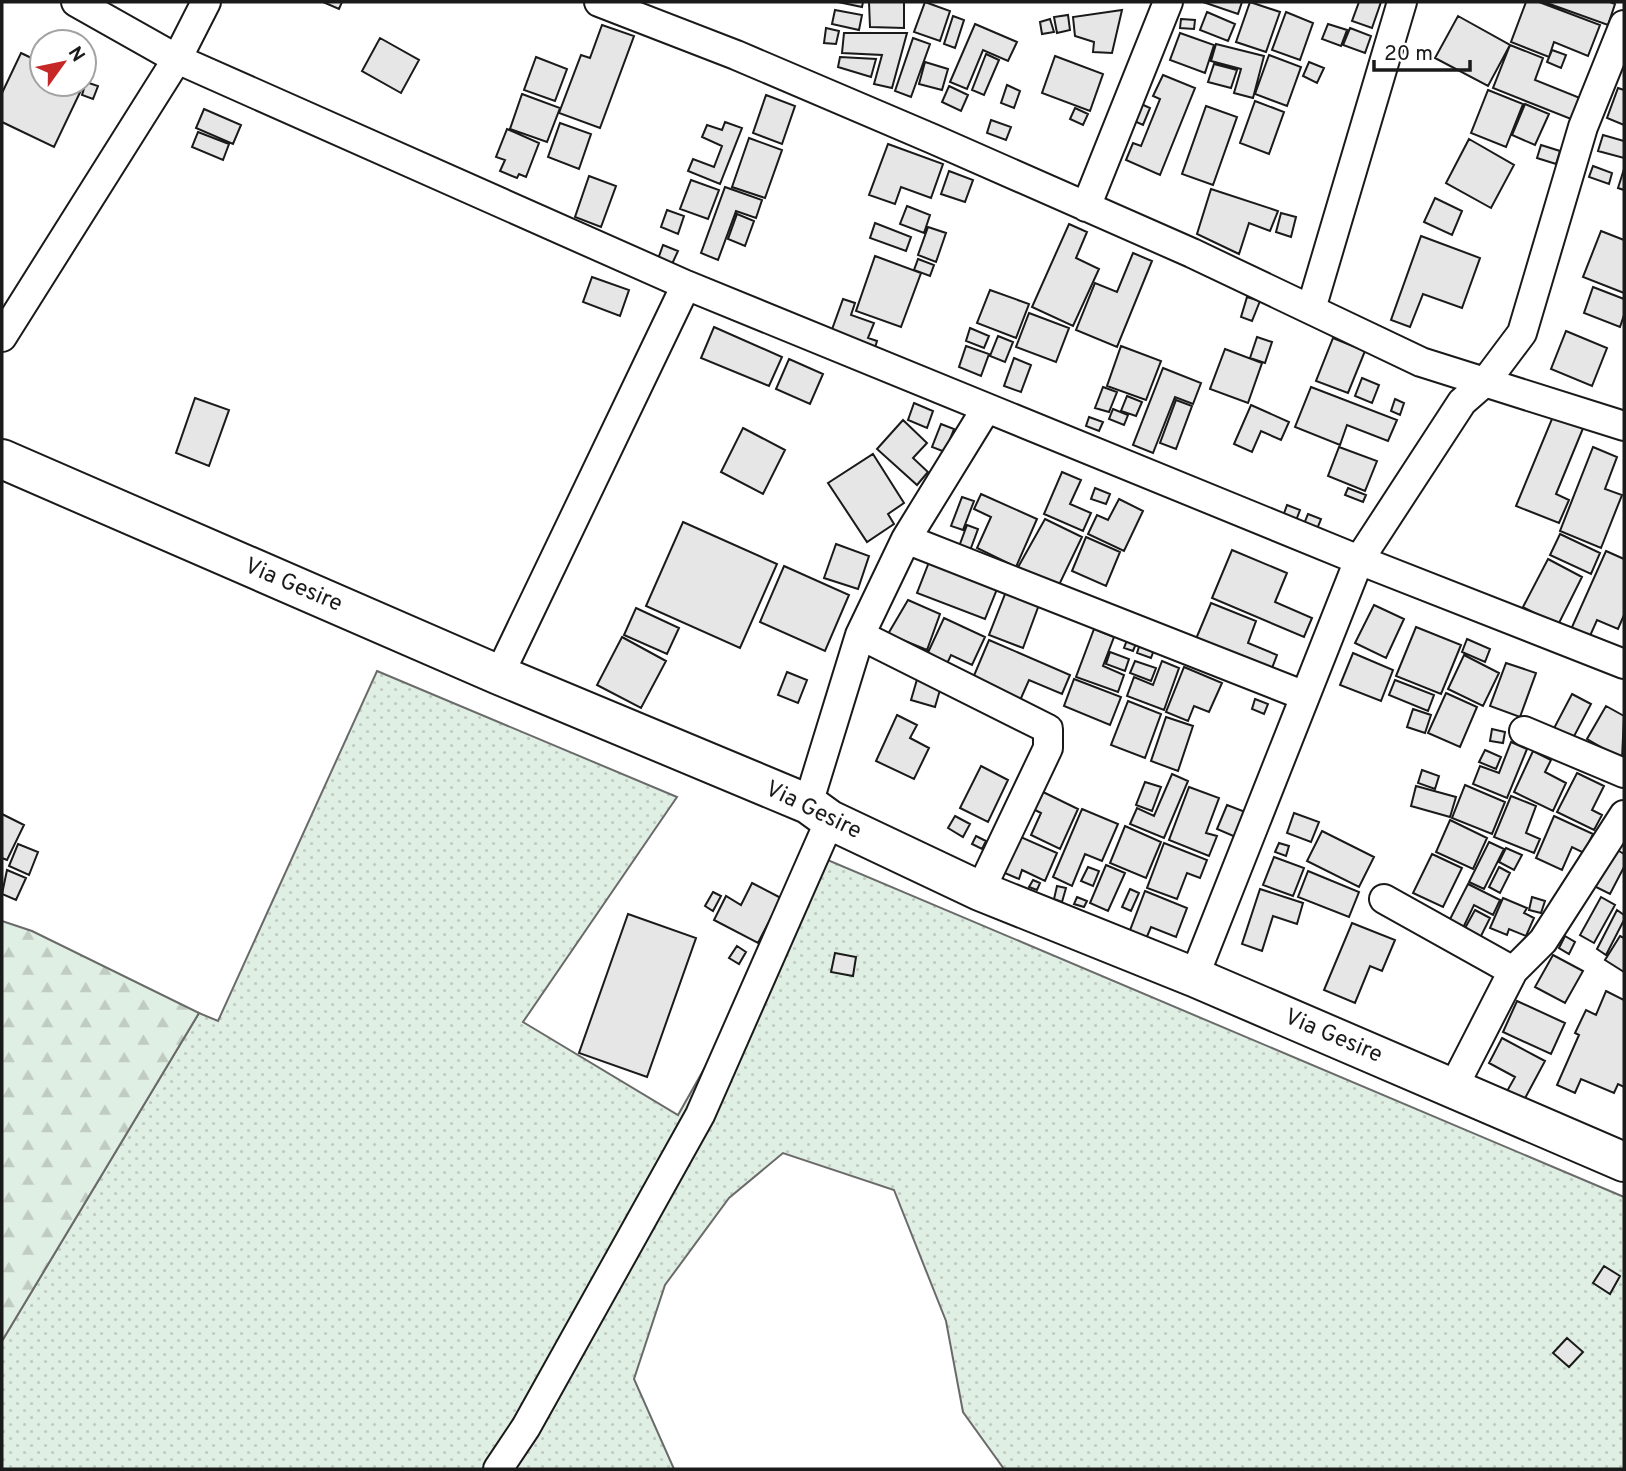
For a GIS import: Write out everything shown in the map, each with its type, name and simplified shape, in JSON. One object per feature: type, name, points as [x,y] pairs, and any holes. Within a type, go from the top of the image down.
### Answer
[{"type":"main road","name":"Via Gesire","points":[[2,459],[819,812],[980,891],[1194,977],[1624,1162]]},
{"type":"street","points":[[76,2],[177,59],[686,285],[986,409],[1624,664]]},
{"type":"street","points":[[2,338],[177,59],[206,2]]},
{"type":"street","points":[[1086,206],[1168,2]]},
{"type":"street","points":[[1311,309],[1402,2]]},
{"type":"street","points":[[608,4],[736,55],[1086,206],[1421,362],[1624,426]]},
{"type":"street","points":[[1194,977],[1359,559],[1462,402],[1486,381],[1522,333],[1583,127],[1624,25]]},
{"type":"street","points":[[499,675],[686,285]]},
{"type":"street","points":[[498,1469],[526,1427],[700,1115],[819,812],[860,635],[906,539],[986,409]]},
{"type":"street","points":[[906,539],[1305,696]]},
{"type":"street","points":[[860,635],[1048,729],[1048,748],[980,891]]},
{"type":"street","points":[[1524,731],[1624,773]]},
{"type":"street","points":[[1453,1088],[1513,971],[1543,941],[1624,815]]},
{"type":"street","points":[[1384,899],[1513,971]]},
{"type":"green space","points":[[377,671],[677,797],[523,1022],[678,1115],[823,858],[1624,1197],[1624,1469],[1004,1469],[963,1412],[946,1321],[894,1190],[783,1153],[729,1198],[665,1285],[634,1379],[674,1469],[2,1469],[2,1341],[199,1013],[218,1021]]},
{"type":"green space","points":[[2,921],[32,931],[199,1013],[2,1341]]},
{"type":"building","points":[[323,2],[342,2],[339,9]]},
{"type":"building","points":[[838,2],[863,2],[862,7]]},
{"type":"building","points":[[869,2],[904,2],[904,28],[870,27]]},
{"type":"building","points":[[925,2],[950,11],[940,41],[914,32]]},
{"type":"building","points":[[1203,2],[1242,2],[1238,14]]},
{"type":"building","points":[[1250,2],[1280,12],[1266,52],[1236,42]]},
{"type":"building","points":[[1359,2],[1381,2],[1372,28],[1352,21]]},
{"type":"building","points":[[1526,2],[1539,2],[1600,25],[1588,56],[1554,42],[1549,57],[1511,42]]},
{"type":"building","points":[[1544,2],[1610,2],[1615,4],[1608,25]]},
{"type":"building","points":[[835,10],[862,15],[859,30],[832,24]]},
{"type":"building","points":[[1122,10],[1112,53],[1093,52],[1094,42],[1075,36],[1073,17]]},
{"type":"building","points":[[1207,12],[1235,24],[1228,41],[1200,30]]},
{"type":"building","points":[[1286,12],[1313,23],[1300,60],[1272,50]]},
{"type":"building","points":[[1068,15],[1070,30],[1057,33],[1054,17]]},
{"type":"building","points":[[953,16],[964,20],[955,48],[944,44]]},
{"type":"building","points":[[1458,16],[1510,45],[1488,86],[1435,58]]},
{"type":"building","points":[[1050,19],[1054,32],[1042,34],[1040,22]]},
{"type":"building","points":[[1181,19],[1195,20],[1194,29],[1180,28]]},
{"type":"building","points":[[975,24],[1017,42],[1008,61],[983,50],[967,89],[950,82]]},
{"type":"building","points":[[1328,24],[1347,30],[1341,46],[1322,39]]},
{"type":"building","points":[[602,25],[634,36],[600,128],[559,113],[581,55],[590,58]]},
{"type":"building","points":[[826,28],[839,31],[836,44],[824,43]]},
{"type":"building","points":[[1350,28],[1371,36],[1365,53],[1343,45]]},
{"type":"building","points":[[844,33],[907,33],[892,88],[874,84],[882,55],[842,53]]},
{"type":"building","points":[[1180,33],[1214,45],[1205,73],[1170,60]]},
{"type":"building","points":[[380,38],[419,60],[401,93],[362,71]]},
{"type":"building","points":[[913,38],[930,44],[911,97],[895,91]]},
{"type":"building","points":[[1216,44],[1264,56],[1253,98],[1234,93],[1241,69],[1211,61]]},
{"type":"building","points":[[1510,45],[1543,58],[1535,80],[1580,98],[1571,119],[1493,88]]},
{"type":"building","points":[[1552,50],[1566,55],[1561,68],[1547,62]]},
{"type":"building","points":[[21,53],[28,56],[28,98],[77,98],[54,147],[2,122],[2,93]]},
{"type":"building","points":[[986,54],[999,60],[984,95],[972,90]]},
{"type":"building","points":[[1269,55],[1301,67],[1287,106],[1255,94]]},
{"type":"building","points":[[1055,56],[1103,74],[1090,111],[1042,93]]},
{"type":"building","points":[[536,57],[567,69],[555,101],[524,90]]},
{"type":"building","points":[[840,57],[876,59],[871,77],[838,67]]},
{"type":"building","points":[[925,62],[948,69],[942,90],[919,84]]},
{"type":"building","points":[[1309,62],[1324,68],[1317,83],[1303,76]]},
{"type":"building","points":[[1214,64],[1237,70],[1231,88],[1208,82]]},
{"type":"building","points":[[1163,75],[1195,88],[1160,175],[1126,160],[1133,143],[1141,146],[1160,99],[1153,96]]},
{"type":"building","points":[[1007,85],[1020,91],[1014,108],[1001,103]]},
{"type":"building","points":[[949,86],[968,95],[961,111],[942,102]]},
{"type":"building","points":[[1618,88],[1624,90],[1624,125],[1607,118]]},
{"type":"building","points":[[1488,90],[1523,104],[1506,147],[1471,133]]},
{"type":"building","points":[[522,94],[560,108],[547,142],[510,129]]},
{"type":"building","points":[[766,95],[795,106],[782,144],[753,133]]},
{"type":"building","points":[[1255,101],[1284,112],[1269,154],[1240,143]]},
{"type":"building","points":[[1139,103],[1150,108],[1143,125],[1132,120]]},
{"type":"building","points":[[1525,104],[1549,114],[1535,145],[1512,135]]},
{"type":"building","points":[[1206,106],[1237,117],[1213,185],[1182,174]]},
{"type":"building","points":[[1075,108],[1088,114],[1083,125],[1070,119]]},
{"type":"building","points":[[204,109],[241,125],[233,144],[196,128]]},
{"type":"building","points":[[991,120],[1011,127],[1006,140],[987,133]]},
{"type":"building","points":[[725,122],[742,128],[720,184],[688,171],[693,159],[714,167],[722,146],[702,137],[707,125],[722,130]]},
{"type":"building","points":[[560,123],[591,134],[579,169],[548,157]]},
{"type":"building","points":[[507,129],[539,143],[526,177],[519,174],[517,178],[500,171],[505,160],[496,157]]},
{"type":"building","points":[[198,132],[229,144],[223,160],[192,147]]},
{"type":"building","points":[[1603,135],[1624,141],[1624,158],[1598,151]]},
{"type":"building","points":[[749,138],[782,150],[765,198],[732,187]]},
{"type":"building","points":[[1469,139],[1514,165],[1491,208],[1446,183]]},
{"type":"building","points":[[888,144],[943,164],[931,198],[901,187],[895,204],[869,195]]},
{"type":"building","points":[[1541,145],[1560,151],[1556,164],[1537,158]]},
{"type":"building","points":[[1593,166],[1612,173],[1609,184],[1589,177]]},
{"type":"building","points":[[1624,169],[1624,190],[1618,188]]},
{"type":"building","points":[[949,171],[973,180],[965,202],[941,194]]},
{"type":"building","points":[[589,176],[616,186],[601,227],[575,217]]},
{"type":"building","points":[[691,180],[719,190],[708,219],[680,209]]},
{"type":"building","points":[[725,187],[762,200],[756,218],[736,211],[718,260],[701,253]]},
{"type":"building","points":[[1211,189],[1278,211],[1270,231],[1249,223],[1239,254],[1197,234]]},
{"type":"building","points":[[1435,198],[1462,211],[1452,235],[1424,222]]},
{"type":"building","points":[[907,206],[930,215],[924,233],[900,224]]},
{"type":"building","points":[[667,210],[684,216],[678,234],[661,227]]},
{"type":"building","points":[[1281,213],[1296,217],[1291,237],[1276,232]]},
{"type":"building","points":[[737,214],[754,221],[745,246],[728,239]]},
{"type":"building","points":[[875,223],[911,237],[906,251],[870,238]]},
{"type":"building","points":[[1069,224],[1087,232],[1076,258],[1099,269],[1073,326],[1032,307]]},
{"type":"building","points":[[928,227],[946,233],[936,262],[918,255]]},
{"type":"building","points":[[1601,231],[1624,240],[1624,293],[1583,277]]},
{"type":"building","points":[[1421,236],[1480,258],[1462,308],[1423,294],[1410,327],[1391,320]]},
{"type":"building","points":[[663,245],[678,251],[672,264],[658,259]]},
{"type":"building","points":[[1133,253],[1152,261],[1117,347],[1076,330],[1095,283],[1117,292]]},
{"type":"building","points":[[875,256],[921,273],[901,327],[856,311]]},
{"type":"building","points":[[918,259],[934,265],[930,276],[914,270]]},
{"type":"building","points":[[592,277],[629,290],[620,316],[583,302]]},
{"type":"building","points":[[1593,287],[1624,299],[1624,315],[1620,327],[1584,313]]},
{"type":"building","points":[[990,290],[1029,304],[1016,338],[977,323]]},
{"type":"building","points":[[1247,297],[1260,301],[1252,321],[1241,317]]},
{"type":"building","points":[[843,299],[855,303],[851,315],[874,323],[868,338],[877,341],[874,351],[830,335]]},
{"type":"building","points":[[1029,313],[1069,328],[1056,362],[1016,347]]},
{"type":"building","points":[[714,327],[782,357],[769,386],[701,358]]},
{"type":"building","points":[[970,328],[989,336],[984,348],[966,341]]},
{"type":"building","points":[[1566,331],[1607,348],[1592,386],[1551,369]]},
{"type":"building","points":[[998,336],[1013,342],[1005,362],[990,356]]},
{"type":"building","points":[[1257,337],[1272,342],[1265,363],[1250,358]]},
{"type":"building","points":[[1333,338],[1365,351],[1348,393],[1316,381]]},
{"type":"building","points":[[966,346],[989,354],[981,376],[959,367]]},
{"type":"building","points":[[1121,346],[1161,361],[1146,400],[1107,386]]},
{"type":"building","points":[[1225,349],[1262,363],[1248,403],[1210,389]]},
{"type":"building","points":[[1014,358],[1031,365],[1021,392],[1004,386]]},
{"type":"building","points":[[789,359],[823,374],[810,404],[776,389]]},
{"type":"building","points":[[1163,368],[1201,383],[1193,404],[1175,397],[1153,453],[1133,445]]},
{"type":"building","points":[[1362,378],[1379,385],[1372,403],[1355,396]]},
{"type":"building","points":[[1103,387],[1117,392],[1109,412],[1095,408]]},
{"type":"building","points":[[1311,387],[1397,420],[1388,441],[1347,425],[1340,445],[1295,427]]},
{"type":"building","points":[[1127,396],[1142,402],[1136,416],[1121,411]]},
{"type":"building","points":[[195,398],[229,410],[209,466],[176,453]]},
{"type":"building","points":[[1395,399],[1404,403],[1400,415],[1391,411]]},
{"type":"building","points":[[1176,400],[1192,406],[1176,449],[1160,443]]},
{"type":"building","points":[[914,403],[933,411],[927,428],[908,420]]},
{"type":"building","points":[[1251,405],[1289,422],[1281,440],[1261,431],[1252,452],[1234,444]]},
{"type":"building","points":[[1113,409],[1128,415],[1124,425],[1109,419]]},
{"type":"building","points":[[1554,414],[1584,426],[1556,494],[1569,500],[1559,523],[1516,506]]},
{"type":"building","points":[[1089,417],[1103,422],[1099,431],[1086,426]]},
{"type":"building","points":[[903,420],[927,443],[913,458],[928,472],[917,485],[877,449]]},
{"type":"building","points":[[941,424],[954,429],[945,452],[932,447]]},
{"type":"building","points":[[743,428],[785,450],[763,494],[721,472]]},
{"type":"building","points":[[1339,447],[1377,461],[1365,491],[1328,476]]},
{"type":"building","points":[[1593,447],[1617,457],[1605,489],[1622,495],[1601,548],[1560,531]]},
{"type":"building","points":[[873,454],[904,503],[888,514],[894,524],[867,542],[828,483]]},
{"type":"building","points":[[1062,472],[1081,480],[1070,504],[1091,513],[1083,531],[1044,514]]},
{"type":"building","points":[[1095,488],[1110,494],[1106,504],[1091,499]]},
{"type":"building","points":[[1348,488],[1366,495],[1363,502],[1345,495]]},
{"type":"building","points":[[981,494],[1037,519],[1016,567],[977,548],[991,517],[974,509]]},
{"type":"building","points":[[962,497],[974,501],[963,530],[951,526]]},
{"type":"building","points":[[1119,499],[1143,511],[1124,551],[1088,534],[1097,515],[1108,520]]},
{"type":"building","points":[[1287,505],[1300,510],[1295,523],[1282,519]]},
{"type":"building","points":[[1308,514],[1321,519],[1315,534],[1302,529]]},
{"type":"building","points":[[1045,519],[1082,537],[1058,587],[1017,569]]},
{"type":"building","points":[[683,522],[777,564],[740,648],[646,606]]},
{"type":"building","points":[[967,525],[978,529],[968,556],[957,552]]},
{"type":"building","points":[[1560,534],[1600,553],[1591,574],[1550,555]]},
{"type":"building","points":[[1086,537],[1120,552],[1106,586],[1072,571]]},
{"type":"building","points":[[836,544],[869,556],[858,589],[824,578]]},
{"type":"building","points":[[1232,550],[1287,573],[1275,602],[1312,618],[1304,637],[1212,598]]},
{"type":"building","points":[[1606,551],[1624,559],[1624,615],[1618,629],[1597,620],[1586,645],[1568,636]]},
{"type":"building","points":[[931,557],[999,584],[985,619],[917,593]]},
{"type":"building","points":[[1548,559],[1582,577],[1558,625],[1523,607]]},
{"type":"building","points":[[784,566],[849,595],[825,651],[760,622]]},
{"type":"building","points":[[1007,589],[1040,602],[1023,648],[989,635]]},
{"type":"building","points":[[908,600],[940,614],[927,650],[888,634]]},
{"type":"building","points":[[1211,603],[1256,621],[1248,643],[1277,655],[1269,676],[1193,646]]},
{"type":"building","points":[[1374,605],[1404,619],[1386,658],[1355,643]]},
{"type":"building","points":[[636,608],[679,628],[667,654],[624,635]]},
{"type":"building","points":[[944,618],[985,637],[972,665],[951,655],[945,668],[925,659]]},
{"type":"building","points":[[1416,627],[1461,645],[1441,694],[1396,676]]},
{"type":"building","points":[[1094,629],[1114,637],[1103,666],[1124,675],[1118,692],[1076,677]]},
{"type":"building","points":[[1129,635],[1138,639],[1133,651],[1124,648]]},
{"type":"building","points":[[622,637],[666,661],[641,708],[597,685]]},
{"type":"building","points":[[1467,639],[1490,649],[1485,662],[1462,652]]},
{"type":"building","points":[[989,640],[1070,675],[1062,694],[1029,680],[1018,705],[970,685]]},
{"type":"building","points":[[1141,641],[1155,647],[1151,658],[1137,653]]},
{"type":"building","points":[[1110,652],[1129,659],[1125,671],[1106,664]]},
{"type":"building","points":[[1353,653],[1393,670],[1381,701],[1340,685]]},
{"type":"building","points":[[1464,655],[1499,673],[1483,706],[1448,689]]},
{"type":"building","points":[[1135,661],[1156,668],[1151,681],[1130,673]]},
{"type":"building","points":[[1162,661],[1179,668],[1164,710],[1127,696],[1134,677],[1153,685]]},
{"type":"building","points":[[1506,663],[1536,673],[1520,717],[1490,706]]},
{"type":"building","points":[[1184,667],[1222,683],[1209,712],[1194,706],[1188,721],[1166,712]]},
{"type":"building","points":[[787,672],[807,680],[798,703],[778,695]]},
{"type":"building","points":[[918,676],[942,683],[935,707],[911,700]]},
{"type":"building","points":[[1074,679],[1121,697],[1110,725],[1064,706]]},
{"type":"building","points":[[1395,680],[1434,695],[1428,711],[1389,695]]},
{"type":"building","points":[[1446,693],[1477,707],[1460,747],[1428,733]]},
{"type":"building","points":[[1572,694],[1591,704],[1571,742],[1552,732]]},
{"type":"building","points":[[1255,699],[1268,704],[1264,714],[1252,709]]},
{"type":"building","points":[[1128,701],[1161,714],[1145,758],[1111,745]]},
{"type":"building","points":[[1606,706],[1624,716],[1622,759],[1587,739]]},
{"type":"building","points":[[1413,709],[1431,715],[1425,733],[1407,727]]},
{"type":"building","points":[[897,715],[917,725],[910,738],[929,748],[914,779],[876,761]]},
{"type":"building","points":[[1166,717],[1193,726],[1178,771],[1151,761]]},
{"type":"building","points":[[1492,729],[1505,732],[1503,743],[1490,741]]},
{"type":"building","points":[[1511,742],[1527,749],[1507,798],[1473,784],[1480,766],[1499,773]]},
{"type":"building","points":[[1485,750],[1501,757],[1496,769],[1479,762]]},
{"type":"building","points":[[1533,751],[1551,760],[1545,772],[1566,783],[1553,811],[1514,792]]},
{"type":"building","points":[[981,766],[1008,780],[988,822],[960,808]]},
{"type":"building","points":[[1422,770],[1439,776],[1435,789],[1418,783]]},
{"type":"building","points":[[1577,773],[1604,786],[1592,810],[1602,815],[1594,830],[1557,812]]},
{"type":"building","points":[[1172,774],[1188,781],[1164,838],[1130,824],[1137,808],[1154,816]]},
{"type":"building","points":[[1145,782],[1161,787],[1152,811],[1136,805]]},
{"type":"building","points":[[1465,785],[1505,802],[1492,834],[1452,818]]},
{"type":"building","points":[[1416,786],[1456,797],[1450,817],[1411,806]]},
{"type":"building","points":[[1189,787],[1219,798],[1206,833],[1217,836],[1209,856],[1169,840]]},
{"type":"building","points":[[1041,791],[1078,809],[1060,849],[1031,835],[1041,813],[1033,809]]},
{"type":"building","points":[[1511,796],[1536,806],[1526,833],[1540,839],[1534,853],[1494,837]]},
{"type":"building","points":[[1227,805],[1248,813],[1238,838],[1217,829]]},
{"type":"building","points":[[1082,809],[1118,824],[1102,861],[1085,854],[1072,886],[1053,877]]},
{"type":"building","points":[[1294,813],[1319,822],[1311,842],[1287,833]]},
{"type":"building","points":[[2,814],[24,825],[7,860],[2,858]]},
{"type":"building","points":[[955,816],[970,824],[963,837],[948,828]]},
{"type":"building","points":[[1554,816],[1593,834],[1584,853],[1572,847],[1562,870],[1536,858]]},
{"type":"building","points":[[1450,820],[1487,838],[1473,869],[1436,852]]},
{"type":"building","points":[[1125,826],[1161,842],[1146,878],[1110,863]]},
{"type":"building","points":[[1322,831],[1374,857],[1359,887],[1307,861]]},
{"type":"building","points":[[1016,835],[1057,853],[1045,881],[1022,870],[1019,879],[1000,871]]},
{"type":"building","points":[[976,836],[986,841],[982,849],[972,844]]},
{"type":"building","points":[[1489,842],[1504,849],[1484,889],[1469,882]]},
{"type":"building","points":[[1164,843],[1207,860],[1200,878],[1187,873],[1177,899],[1147,888]]},
{"type":"building","points":[[1279,843],[1289,846],[1286,856],[1275,852]]},
{"type":"building","points":[[18,844],[38,852],[29,875],[9,866]]},
{"type":"building","points":[[1506,848],[1522,855],[1514,870],[1499,862]]},
{"type":"building","points":[[1614,848],[1624,854],[1624,867],[1610,894],[1594,886]]},
{"type":"building","points":[[1432,854],[1462,868],[1443,907],[1413,893]]},
{"type":"building","points":[[1274,857],[1304,868],[1293,896],[1263,885]]},
{"type":"building","points":[[1106,865],[1125,873],[1108,911],[1090,903]]},
{"type":"building","points":[[1088,867],[1099,871],[1093,886],[1081,881]]},
{"type":"building","points":[[1499,867],[1510,873],[1500,893],[1489,887]]},
{"type":"building","points":[[7,870],[26,878],[16,900],[2,894]]},
{"type":"building","points":[[1308,871],[1359,892],[1349,917],[1298,897]]},
{"type":"building","points":[[1033,880],[1040,883],[1037,890],[1029,887]]},
{"type":"building","points":[[752,883],[781,898],[758,943],[714,920],[726,896],[741,905]]},
{"type":"building","points":[[1468,884],[1500,900],[1493,915],[1474,905],[1462,930],[1448,923]]},
{"type":"building","points":[[1057,886],[1066,888],[1062,902],[1054,899]]},
{"type":"building","points":[[1130,889],[1139,893],[1131,911],[1122,907]]},
{"type":"building","points":[[1260,889],[1303,903],[1297,924],[1273,916],[1262,951],[1242,944]]},
{"type":"building","points":[[1145,891],[1187,908],[1176,937],[1151,927],[1146,939],[1129,933]]},
{"type":"building","points":[[713,892],[721,896],[713,911],[705,906]]},
{"type":"building","points":[[1077,897],[1087,901],[1084,907],[1074,904]]},
{"type":"building","points":[[1532,897],[1545,901],[1541,913],[1529,910]]},
{"type":"building","points":[[1601,897],[1615,905],[1594,943],[1580,935]]},
{"type":"building","points":[[1503,898],[1527,908],[1524,913],[1534,918],[1526,936],[1509,929],[1507,935],[1490,928]]},
{"type":"building","points":[[1475,910],[1490,918],[1480,938],[1464,930]]},
{"type":"building","points":[[1617,910],[1624,915],[1624,920],[1606,955],[1597,949]]},
{"type":"building","points":[[628,914],[696,938],[647,1077],[579,1053]]},
{"type":"building","points":[[1352,923],[1395,940],[1382,971],[1370,966],[1355,1003],[1324,990]]},
{"type":"building","points":[[1565,936],[1575,942],[1569,954],[1559,948]]},
{"type":"building","points":[[1620,936],[1624,938],[1624,972],[1605,960]]},
{"type":"building","points":[[737,946],[746,952],[739,964],[729,958]]},
{"type":"building","points":[[835,953],[856,957],[853,976],[831,972]]},
{"type":"building","points":[[1553,955],[1583,971],[1565,1003],[1535,987]]},
{"type":"building","points":[[1606,991],[1624,1000],[1624,1087],[1618,1084],[1614,1093],[1581,1079],[1575,1093],[1557,1085],[1579,1035],[1575,1033],[1586,1010],[1596,1015]]},
{"type":"building","points":[[1517,1001],[1565,1023],[1551,1054],[1503,1032]]},
{"type":"building","points":[[1502,1038],[1545,1061],[1523,1102],[1506,1093],[1515,1077],[1489,1063]]},
{"type":"building","points":[[1604,1266],[1620,1276],[1610,1294],[1593,1283]]},
{"type":"building","points":[[1567,1338],[1583,1352],[1569,1367],[1553,1353]]}]
